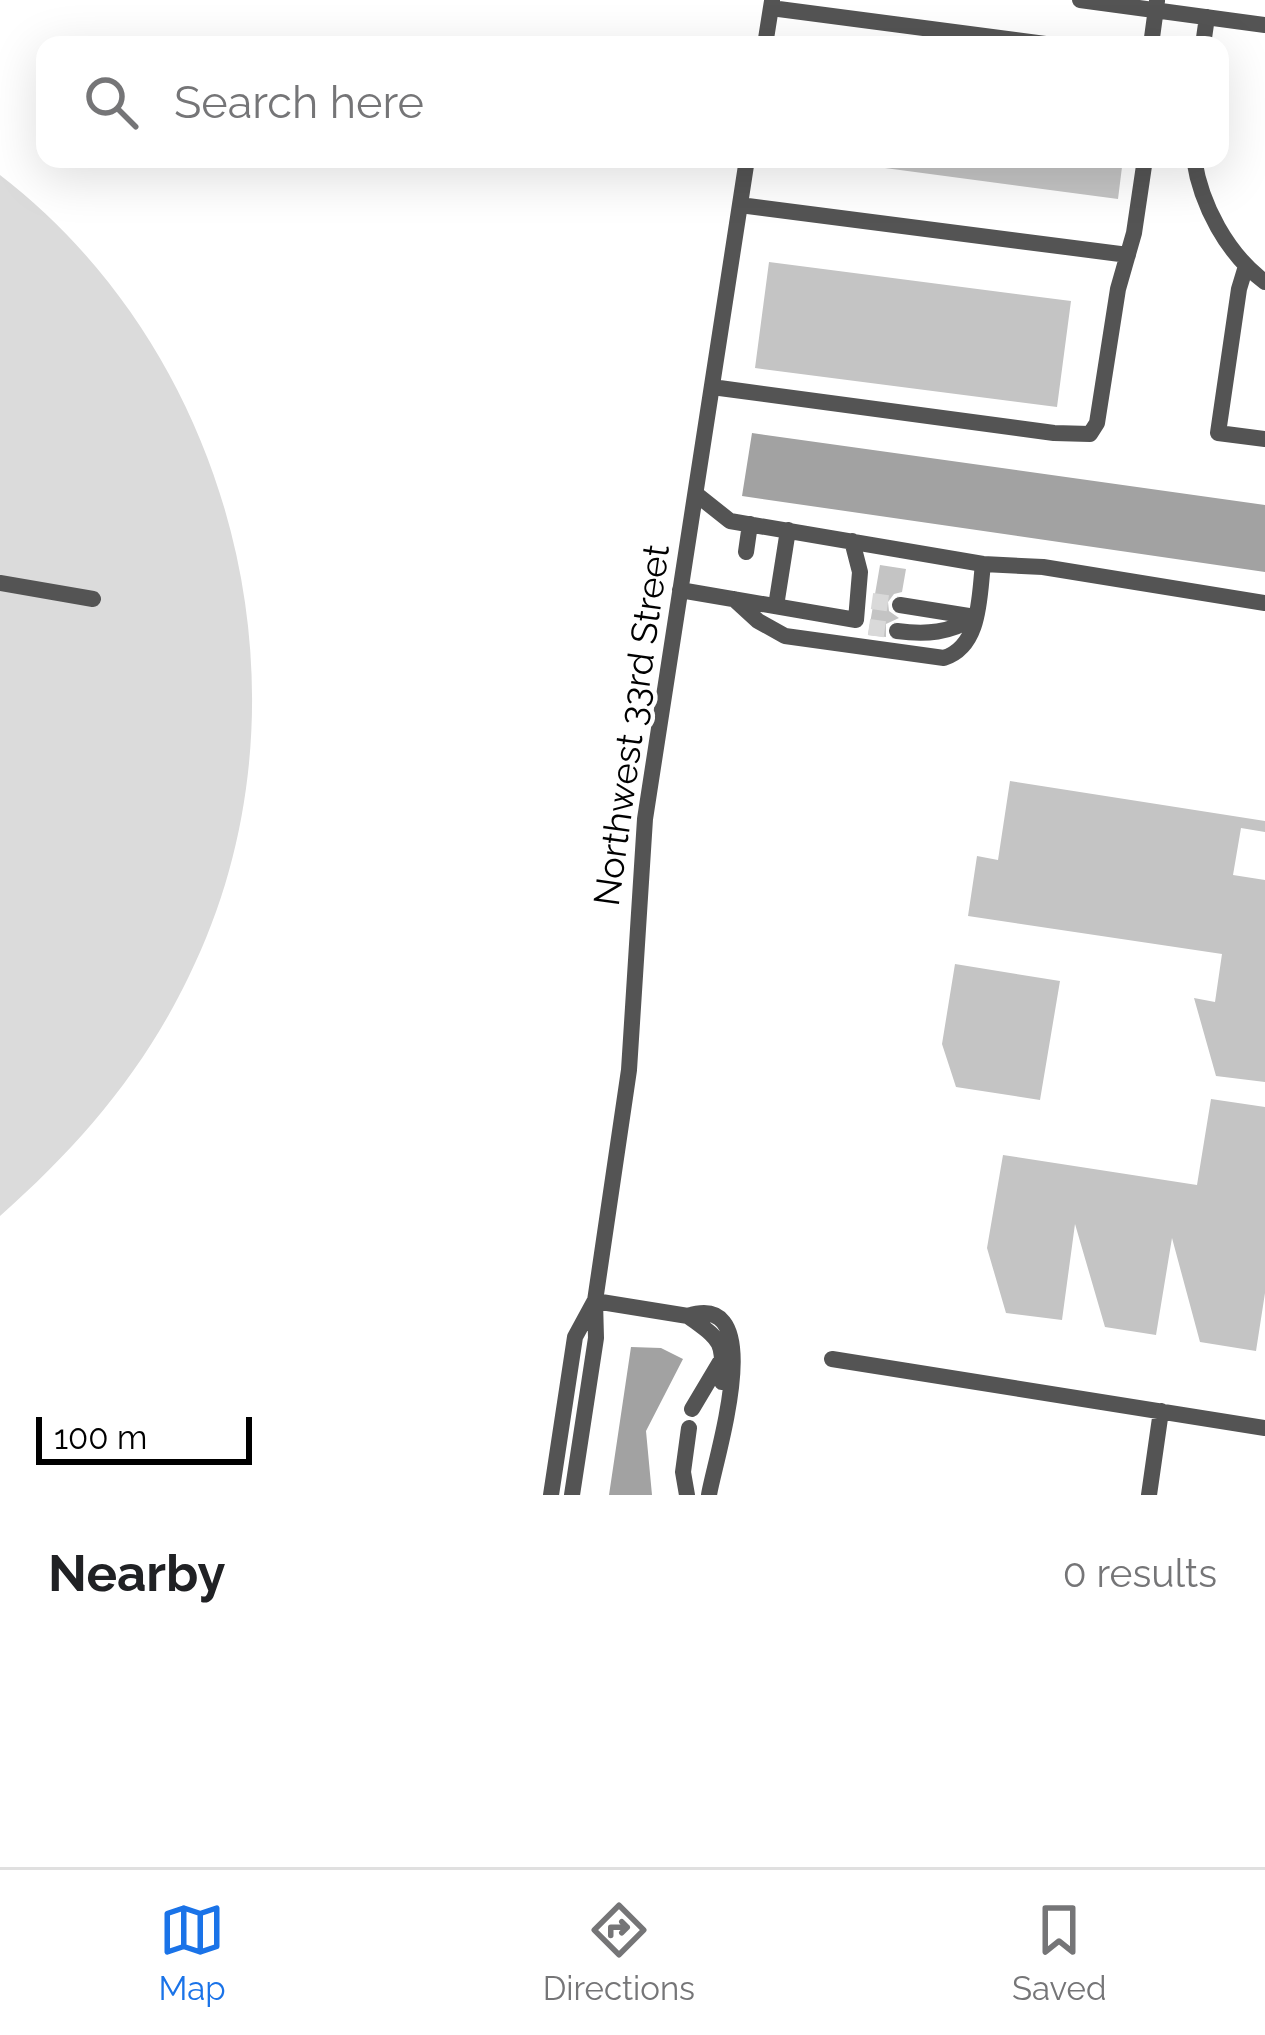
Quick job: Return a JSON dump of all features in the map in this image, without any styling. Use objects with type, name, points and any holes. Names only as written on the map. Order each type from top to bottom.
[{"type":"street","points":[[1080,0],[1156,5],[1265,26]]},
{"type":"street","points":[[766,36],[771,4],[991,36]]},
{"type":"street","points":[[1152,36],[1156,5]]},
{"type":"street","points":[[1204,36],[1207,17]]},
{"type":"street","name":"Northwest 33rd Street","points":[[572,1495],[629,1070],[644,829],[746,168]]},
{"type":"street","points":[[712,387],[1086,435],[1095,428],[1143,168]]},
{"type":"street","points":[[1197,168],[1209,209],[1246,266],[1265,282]]},
{"type":"street","points":[[740,205],[1128,255]]},
{"type":"street","points":[[1246,266],[1218,433],[1265,440]]},
{"type":"street","points":[[696,494],[723,518],[750,524],[983,564],[1043,567],[1265,603]]},
{"type":"street","points":[[746,552],[750,524]]},
{"type":"street","points":[[776,606],[788,530]]},
{"type":"street","points":[[852,541],[865,600],[852,646]]},
{"type":"street","points":[[734,599],[778,634],[944,658],[967,643],[983,564]]},
{"type":"street","points":[[0,583],[93,598]]},
{"type":"street","points":[[680,590],[860,624]]},
{"type":"street","points":[[900,605],[975,617]]},
{"type":"street","points":[[897,631],[929,634],[975,617]]},
{"type":"street","points":[[595,1301],[688,1316],[718,1336],[722,1355],[710,1486]]},
{"type":"street","name":"Northwest 33rd Street","points":[[550,1495],[575,1337],[595,1301]]},
{"type":"street","points":[[688,1316],[699,1312],[717,1317],[735,1345],[710,1486]]},
{"type":"street","points":[[686,1495],[683,1472],[690,1418],[722,1355]]},
{"type":"street","points":[[832,1359],[1265,1428]]},
{"type":"street","points":[[1149,1495],[1161,1412]]},
{"type":"street","points":[[683,1472],[710,1486]]},
{"type":"shaded area","points":[[0,175],[82,251],[149,339],[199,438],[234,543],[250,652],[249,763],[229,872],[189,976],[151,1044],[107,1106],[0,1216]]},
{"type":"shaded area","points":[[752,433],[1265,505],[1265,572],[742,496]]},
{"type":"shaded area","points":[[631,1347],[661,1348],[683,1359],[646,1431],[652,1495],[609,1495]]},
{"type":"building","points":[[885,168],[1122,168],[1118,199]]},
{"type":"building","points":[[769,262],[1071,301],[1057,407],[755,368]]},
{"type":"building","points":[[880,565],[906,569],[902,592],[888,602],[889,611],[899,618],[886,624],[886,637],[868,635]]},
{"type":"building","points":[[1010,781],[1265,821],[1265,832],[1241,828],[1233,875],[1265,880],[1265,1082],[1216,1076],[1194,998],[1215,1002],[1222,954],[968,916],[977,856],[998,860]]},
{"type":"building","points":[[955,964],[1060,981],[1040,1100],[956,1087],[942,1044]]},
{"type":"building","points":[[1211,1099],[1265,1107],[1265,1293],[1256,1351],[1200,1342],[1172,1238],[1156,1335],[1105,1327],[1075,1224],[1062,1320],[1006,1313],[987,1248],[1003,1155],[1197,1185]]},
{"type":"tunnel","points":[[872,601],[900,605]]},
{"type":"tunnel","points":[[869,627],[897,631]]}]
